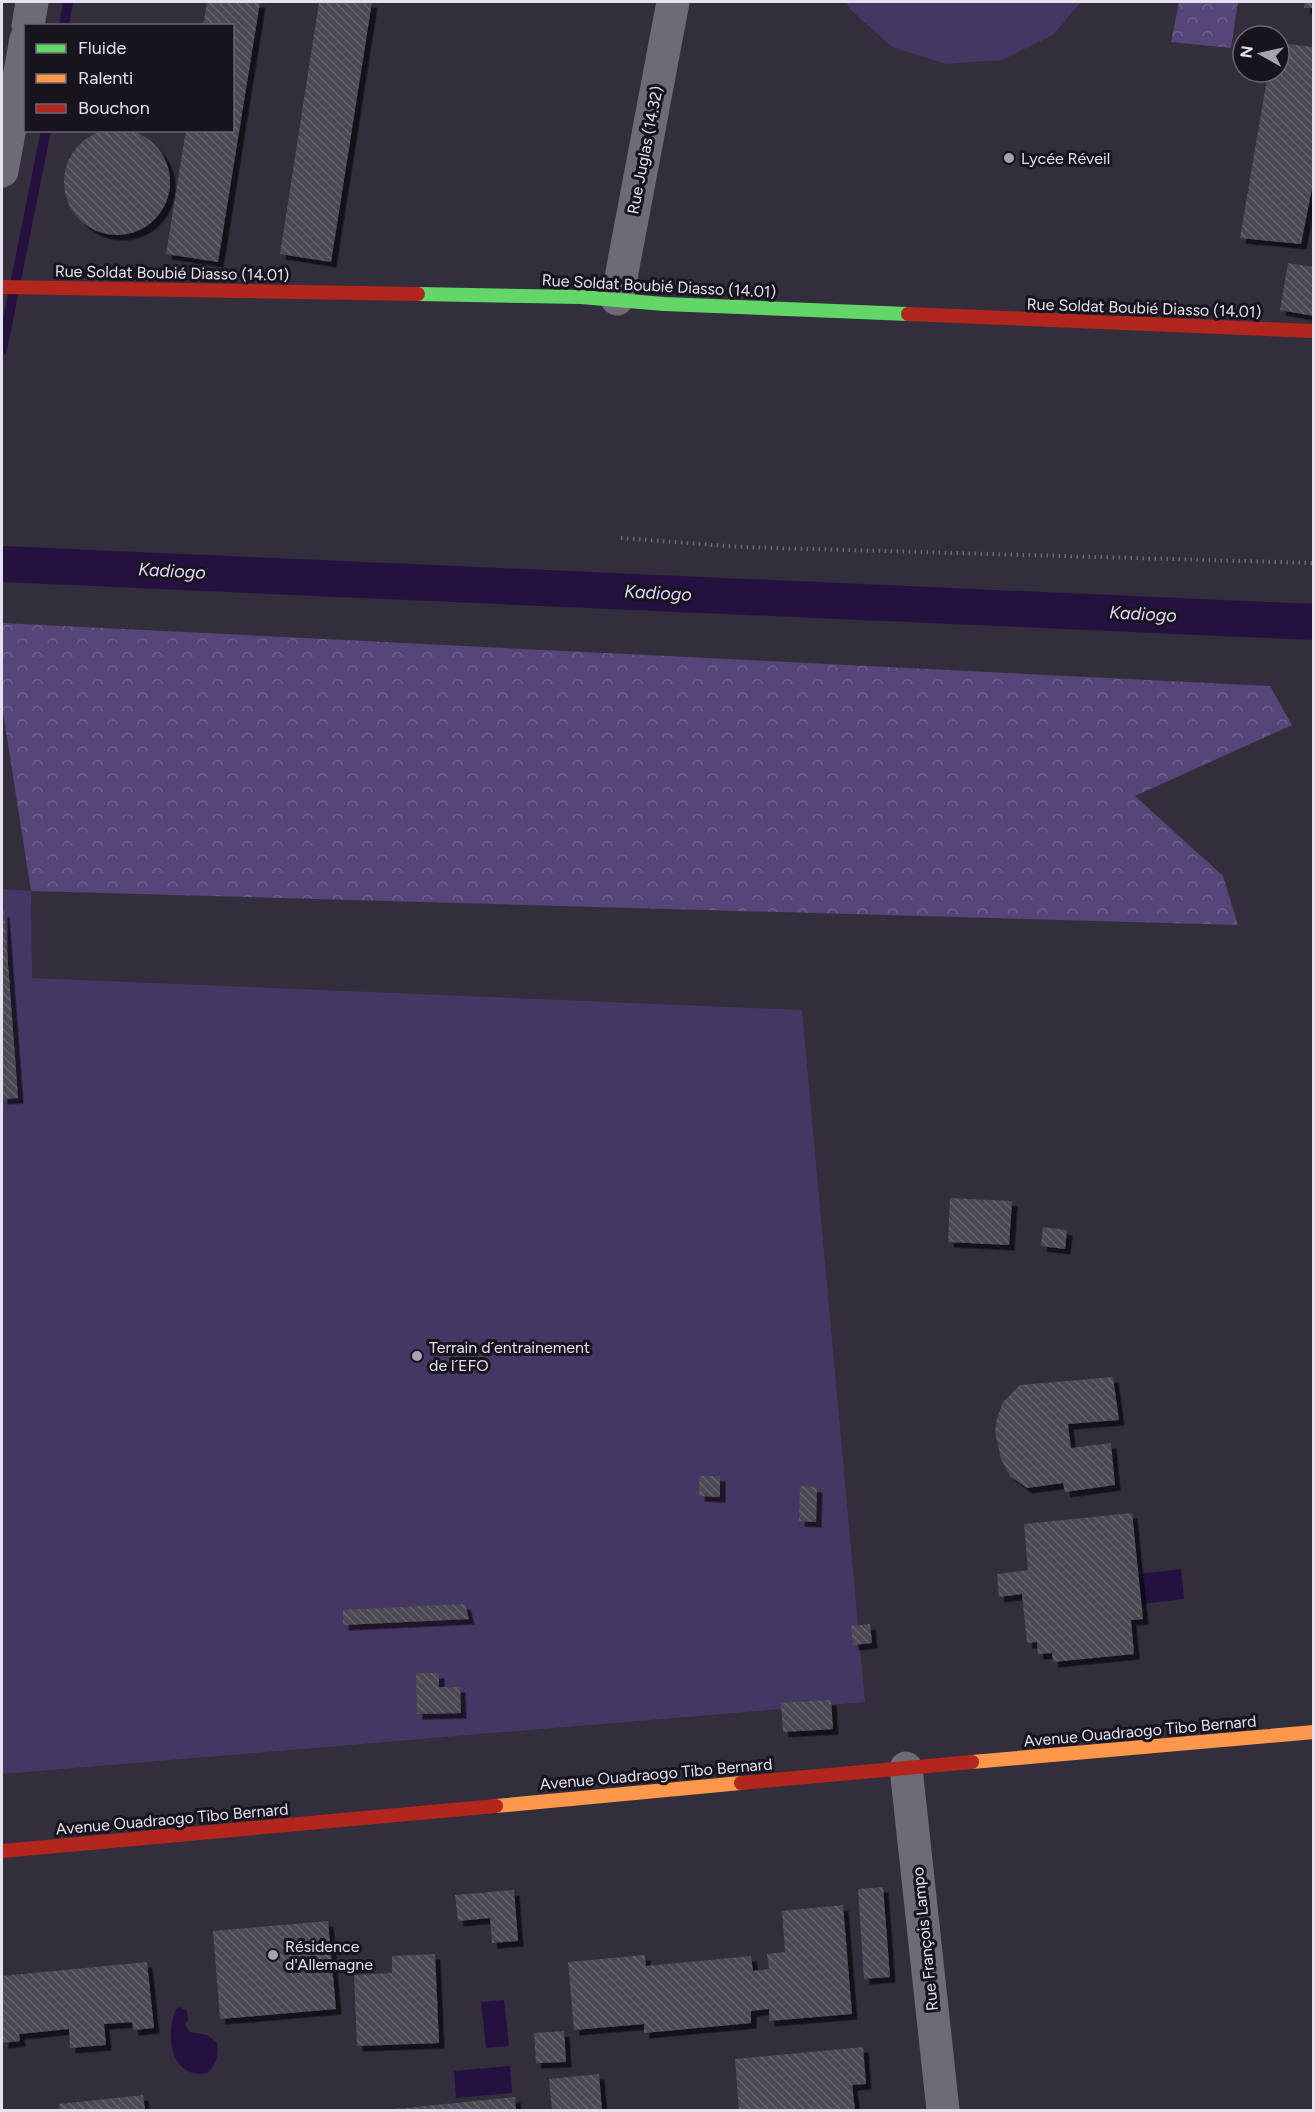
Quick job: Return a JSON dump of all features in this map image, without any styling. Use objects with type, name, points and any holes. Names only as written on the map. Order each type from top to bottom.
[{"type":"street","points":[[28,24],[32,2]]},
{"type":"street","name":"Rue Juglas (14.32)","points":[[617,299],[673,2]]},
{"type":"street","points":[[2,171],[24,50]]},
{"type":"street","name":"Rue Soldat Boubié Diasso (14.01)","points":[[2,287],[581,297],[676,304],[1314,332]]},
{"type":"street","name":"Avenue Ouadraogo Tibo Bernard","points":[[2,1851],[1314,1732]]},
{"type":"street","name":"Rue François Lampo","points":[[906,1768],[943,2110]]},
{"type":"path","points":[[621,538],[740,547],[1314,563]]},
{"type":"green space","points":[[1179,2],[1238,2],[1235,24],[1231,24],[1231,48],[1171,42]]},
{"type":"green space","points":[[2,623],[1270,686],[1292,725],[1135,796],[1223,876],[1238,925],[31,891],[2,706]]},
{"type":"shaded area","points":[[846,2],[1081,2],[1053,35],[1002,60],[946,64],[892,47],[850,9]]},
{"type":"shaded area","name":"Terrain d´entrainement de l´EFO","points":[[2,889],[31,891],[32,978],[802,1010],[865,1702],[2,1774]]},
{"type":"shaded area","points":[[1181,1569],[1184,1599],[1141,1604],[1138,1574]]},
{"type":"shaded area","points":[[504,2000],[509,2046],[486,2048],[481,2002]]},
{"type":"shaded area","points":[[179,2007],[187,2011],[188,2020],[185,2024],[190,2032],[207,2035],[217,2043],[216,2059],[208,2073],[195,2073],[185,2069],[178,2062],[174,2053],[171,2031],[176,2009]]},
{"type":"shaded area","points":[[510,2066],[512,2093],[456,2098],[454,2071]]},
{"type":"building","points":[[207,2],[260,2],[218,262],[166,254],[186,132],[234,132],[234,24],[203,24]]},
{"type":"building","points":[[319,2],[372,2],[331,262],[280,254]]},
{"type":"building","points":[[1305,2],[1314,2],[1314,8],[1304,8]]},
{"type":"building","points":[[1291,44],[1314,47],[1314,178],[1301,244],[1240,238],[1266,84],[1291,84]]},
{"type":"building","points":[[100,132],[134,132],[147,138],[161,152],[169,172],[169,192],[161,212],[147,226],[127,234],[107,234],[87,226],[73,212],[65,192],[65,172],[73,152],[87,138]]},
{"type":"building","points":[[1288,263],[1314,267],[1314,316],[1280,310]]},
{"type":"building","points":[[4,911],[18,1098],[2,1099],[2,912]]},
{"type":"building","points":[[950,1198],[1012,1201],[1009,1245],[948,1242]]},
{"type":"building","points":[[1043,1227],[1067,1230],[1065,1249],[1041,1246]]},
{"type":"building","points":[[1113,1377],[1119,1420],[1068,1424],[1071,1448],[1111,1443],[1115,1485],[1065,1492],[1063,1483],[1027,1488],[1010,1476],[1001,1459],[995,1432],[1003,1402],[1020,1385]]},
{"type":"building","points":[[699,1476],[720,1476],[720,1497],[699,1496]]},
{"type":"building","points":[[800,1486],[817,1487],[816,1522],[799,1521]]},
{"type":"building","points":[[1132,1513],[1143,1619],[1131,1620],[1134,1654],[1053,1662],[1052,1653],[1038,1654],[1037,1642],[1027,1643],[1022,1594],[999,1597],[997,1574],[1028,1570],[1024,1524]]},
{"type":"building","points":[[465,1604],[469,1619],[343,1625],[343,1610]]},
{"type":"building","points":[[870,1624],[872,1643],[853,1645],[851,1626]]},
{"type":"building","points":[[416,1673],[439,1673],[439,1687],[460,1687],[461,1713],[417,1714]]},
{"type":"building","points":[[831,1700],[833,1729],[783,1732],[781,1703]]},
{"type":"building","points":[[883,1887],[890,1977],[864,1979],[858,1889]]},
{"type":"building","points":[[514,1890],[518,1941],[492,1943],[490,1918],[458,1921],[455,1895]]},
{"type":"building","points":[[843,1905],[852,2014],[769,2021],[769,2009],[751,2011],[751,2023],[644,2033],[644,2024],[574,2030],[568,1962],[645,1955],[646,1966],[751,1956],[753,1971],[769,1969],[767,1954],[785,1952],[782,1911]]},
{"type":"building","points":[[328,1921],[336,2009],[220,2019],[213,1931]]},
{"type":"building","points":[[435,1954],[439,2043],[357,2046],[354,1975],[392,1973],[392,1956]]},
{"type":"building","points":[[147,1962],[154,2028],[133,2030],[132,2022],[104,2024],[106,2045],[70,2048],[69,2029],[19,2034],[20,2041],[3,2043],[2,1976]]},
{"type":"building","points":[[564,2031],[566,2062],[536,2063],[534,2033]]},
{"type":"building","points":[[863,2047],[866,2084],[852,2085],[855,2110],[739,2110],[735,2059]]},
{"type":"building","points":[[599,2074],[602,2110],[552,2110],[549,2079]]},
{"type":"building","points":[[143,2095],[145,2110],[60,2110],[59,2104]]},
{"type":"building","points":[[515,2097],[516,2110],[395,2110],[395,2109]]},
{"type":"waterway","points":[[64,24],[68,2]]},
{"type":"waterway","points":[[2,350],[46,132]]},
{"type":"waterway","name":"Kadiogo","points":[[2,564],[1314,622]]},
{"type":"traffic: fast","points":[[418,294],[581,297],[664,304],[908,314]]},
{"type":"traffic: slow","points":[[972,1762],[1314,1732]]},
{"type":"traffic: slow","points":[[496,1806],[741,1783]]},
{"type":"traffic: jam","points":[[2,287],[418,294]]},
{"type":"traffic: jam","points":[[908,314],[1314,331]]},
{"type":"traffic: jam","points":[[741,1783],[972,1762]]},
{"type":"traffic: jam","points":[[2,1851],[496,1806]]},
{"type":"place","name":"Lycée Réveil","points":[[1009,158]]},
{"type":"place","name":"Terrain d´entrainement de l´EFO","points":[[417,1356]]},
{"type":"place","name":"Résidence d'Allemagne","points":[[273,1955]]}]
